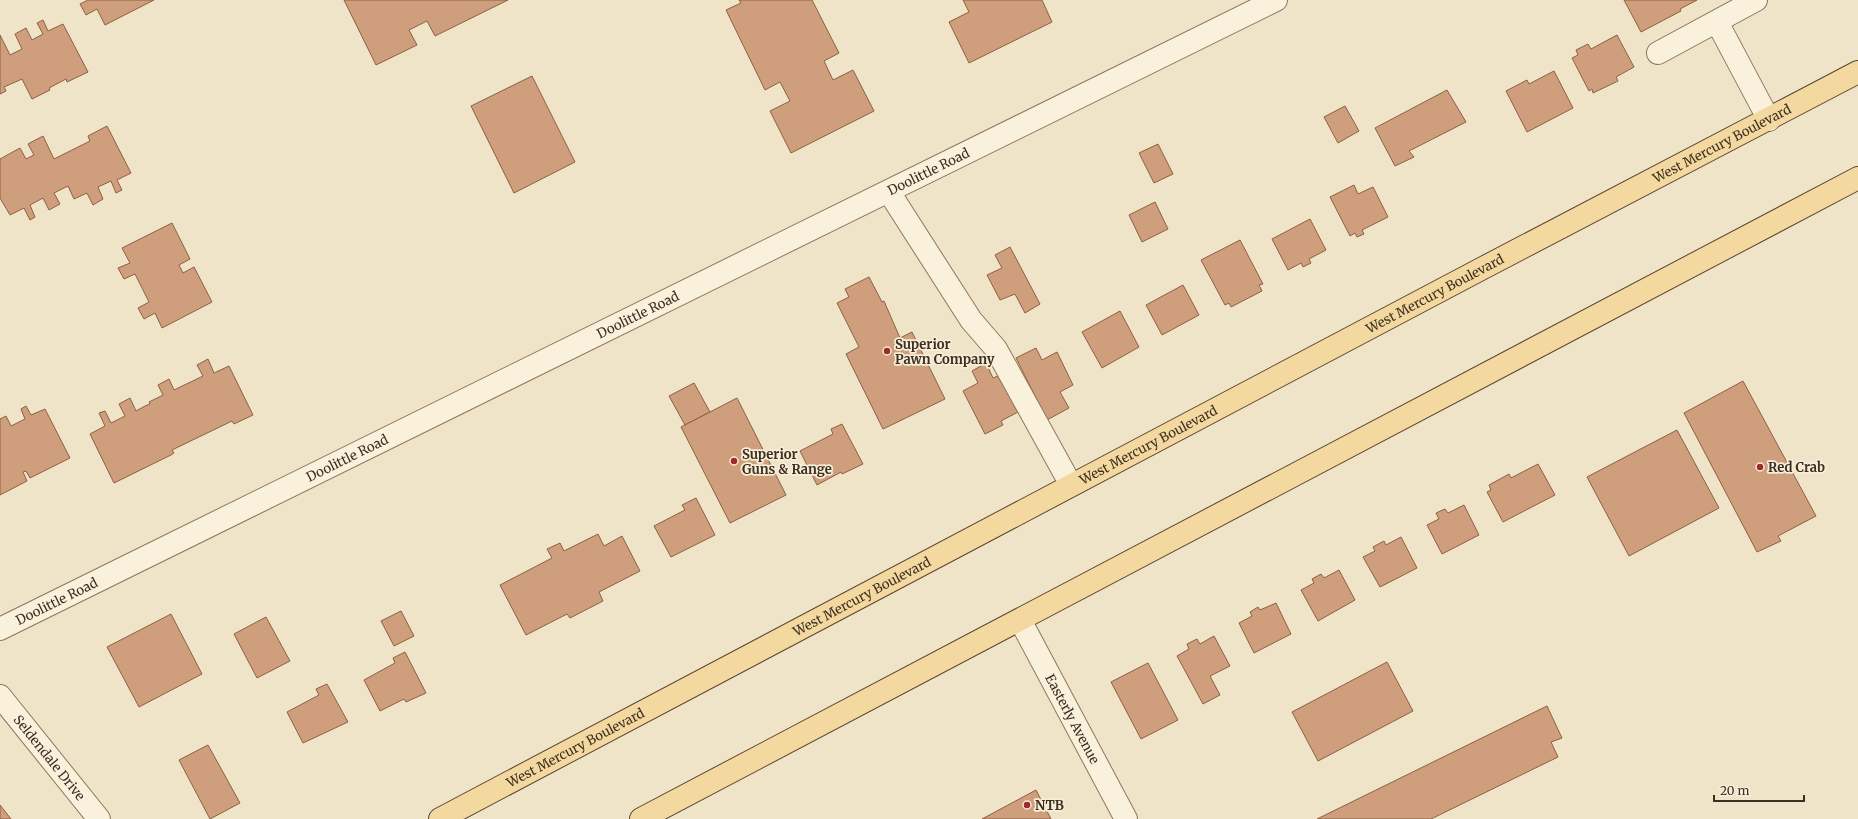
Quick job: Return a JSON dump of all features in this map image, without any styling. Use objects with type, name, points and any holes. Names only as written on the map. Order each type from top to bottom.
[{"type":"main road","name":"West Mercury Boulevard","points":[[440,819],[1476,271],[1858,72]]},
{"type":"main road","points":[[642,819],[1858,178]]},
{"type":"street","name":"Doolittle Road","points":[[0,629],[1276,0]]},
{"type":"street","points":[[1658,53],[1756,0]]},
{"type":"street","points":[[1716,22],[1768,120]]},
{"type":"street","points":[[889,192],[971,320],[996,349],[1071,485]]},
{"type":"street","name":"Easterly Avenue","points":[[1020,620],[1126,819]]},
{"type":"street","name":"Seldendale Drive","points":[[0,696],[99,819]]},
{"type":"building","points":[[88,0],[154,0],[105,25],[97,9],[86,15],[80,4]]},
{"type":"building","points":[[344,0],[508,0],[435,36],[427,21],[409,30],[417,45],[376,65]]},
{"type":"building","points":[[739,0],[812,0],[839,53],[824,61],[833,80],[853,70],[874,111],[791,153],[770,111],[790,101],[780,82],[765,90],[726,10],[741,3]]},
{"type":"building","points":[[963,0],[1042,0],[1052,22],[969,63],[949,22],[969,12]]},
{"type":"building","points":[[1624,0],[1697,0],[1680,9],[1681,11],[1641,32]]},
{"type":"building","points":[[43,20],[48,31],[63,24],[88,72],[67,82],[66,79],[49,88],[50,90],[32,99],[22,79],[4,87],[6,91],[0,94],[0,35],[10,55],[22,49],[15,34],[26,28],[32,40],[43,34],[37,23]]},
{"type":"building","points":[[1617,35],[1634,67],[1616,77],[1618,81],[1593,93],[1592,89],[1589,91],[1572,58],[1578,55],[1576,50],[1588,44],[1591,49]]},
{"type":"building","points":[[1554,71],[1573,108],[1527,132],[1506,91],[1527,80],[1529,84]]},
{"type":"building","points":[[532,76],[575,162],[514,193],[471,106]]},
{"type":"building","points":[[1447,90],[1466,122],[1409,151],[1414,157],[1395,166],[1375,128]]},
{"type":"building","points":[[1345,106],[1359,131],[1338,143],[1324,117]]},
{"type":"building","points":[[107,126],[131,173],[117,180],[122,190],[116,193],[111,181],[98,187],[103,199],[93,205],[87,193],[74,199],[68,186],[54,193],[60,204],[49,210],[43,198],[30,205],[35,217],[30,220],[24,208],[10,215],[0,198],[0,159],[20,148],[26,159],[34,155],[28,144],[43,136],[54,159],[90,141],[88,136]]},
{"type":"building","points":[[1158,144],[1173,174],[1154,183],[1139,153]]},
{"type":"building","points":[[1354,185],[1358,194],[1373,187],[1388,217],[1362,230],[1364,234],[1357,237],[1355,233],[1350,236],[1330,197]]},
{"type":"building","points":[[1155,202],[1168,229],[1142,242],[1129,215]]},
{"type":"building","points":[[1310,219],[1326,250],[1309,259],[1311,263],[1303,267],[1301,263],[1288,270],[1272,239]]},
{"type":"building","points":[[172,223],[190,259],[179,265],[183,273],[194,267],[212,302],[162,328],[155,313],[144,319],[138,308],[149,302],[135,274],[124,279],[118,268],[130,263],[122,248]]},
{"type":"building","points":[[1240,240],[1263,284],[1259,285],[1262,291],[1231,307],[1229,303],[1225,305],[1201,260]]},
{"type":"building","points":[[1010,247],[1040,304],[1025,313],[1015,294],[1000,300],[987,275],[1002,268],[995,255]]},
{"type":"building","name":"Superior Pawn Company","points":[[869,277],[882,302],[884,301],[900,338],[912,332],[945,399],[883,429],[846,354],[859,347],[837,303],[849,297],[845,289]]},
{"type":"building","points":[[1183,285],[1199,315],[1162,335],[1146,305]]},
{"type":"building","points":[[1120,311],[1139,347],[1102,368],[1082,332]]},
{"type":"building","points":[[1036,348],[1042,360],[1057,352],[1073,385],[1060,392],[1069,408],[1045,421],[1036,403],[1038,402],[1016,358]]},
{"type":"building","points":[[208,359],[214,373],[229,366],[253,415],[234,424],[232,421],[172,450],[174,453],[171,455],[114,483],[90,434],[105,426],[99,413],[105,411],[111,423],[125,416],[119,404],[130,398],[136,411],[163,395],[158,385],[169,379],[174,390],[203,376],[197,365]]},
{"type":"building","points":[[986,363],[993,378],[998,376],[1018,412],[1001,421],[1003,425],[985,434],[963,391],[978,383],[972,371]]},
{"type":"building","points":[[1743,381],[1816,516],[1778,536],[1781,541],[1757,552],[1684,413]]},
{"type":"building","points":[[694,383],[710,412],[685,425],[669,396]]},
{"type":"building","name":"Superior Guns & Range","points":[[737,398],[786,495],[730,523],[681,427]]},
{"type":"building","points":[[26,406],[31,415],[45,409],[70,458],[30,478],[26,471],[23,472],[27,481],[0,495],[0,419],[6,416],[11,426],[25,419],[21,409]]},
{"type":"building","points":[[842,424],[863,464],[842,474],[841,472],[817,485],[800,451],[833,434],[831,429]]},
{"type":"building","points":[[1677,430],[1719,508],[1629,556],[1587,477]]},
{"type":"building","points":[[1538,464],[1555,495],[1503,522],[1487,492],[1491,490],[1489,485],[1509,474],[1511,478]]},
{"type":"building","points":[[696,498],[715,535],[671,557],[654,526],[685,510],[682,505]]},
{"type":"building","points":[[1464,505],[1479,535],[1442,554],[1427,525],[1439,519],[1436,513],[1445,509],[1448,513]]},
{"type":"building","points":[[598,534],[604,546],[622,536],[640,571],[599,592],[603,601],[570,618],[567,614],[526,635],[500,585],[552,558],[547,549],[560,543],[564,551]]},
{"type":"building","points":[[1401,537],[1417,568],[1380,587],[1363,557],[1375,551],[1373,547],[1384,541],[1386,545]]},
{"type":"building","points":[[1339,570],[1355,600],[1318,621],[1301,590],[1314,583],[1312,579],[1321,574],[1324,578]]},
{"type":"building","points":[[1276,603],[1291,634],[1254,653],[1239,623],[1252,616],[1250,612],[1258,607],[1260,610]]},
{"type":"building","points":[[401,611],[414,636],[394,646],[381,621]]},
{"type":"building","points":[[171,614],[202,674],[139,707],[107,647]]},
{"type":"building","points":[[266,617],[290,661],[257,678],[234,634]]},
{"type":"building","points":[[1214,636],[1230,666],[1210,676],[1220,695],[1203,704],[1177,656],[1189,649],[1187,644],[1197,639],[1200,644]]},
{"type":"building","points":[[405,652],[426,693],[406,702],[404,699],[380,711],[364,680],[395,663],[393,658]]},
{"type":"building","points":[[1387,662],[1413,711],[1318,761],[1292,712]]},
{"type":"building","points":[[1148,663],[1178,720],[1141,739],[1111,682]]},
{"type":"building","points":[[327,684],[348,722],[303,743],[287,712],[319,695],[316,689]]},
{"type":"building","points":[[1547,706],[1562,738],[1551,742],[1558,757],[1431,819],[1317,819]]},
{"type":"building","points":[[208,745],[240,803],[210,819],[179,760]]},
{"type":"building","name":"NTB","points":[[1036,790],[1051,819],[982,819]]},
{"type":"building","points":[[0,805],[11,819],[0,819]]},
{"type":"place","name":"Superior Pawn Company","points":[[887,351]]},
{"type":"place","name":"Superior Guns & Range","points":[[734,461]]},
{"type":"place","name":"Red Crab","points":[[1760,467]]},
{"type":"place","name":"NTB","points":[[1027,805]]}]
